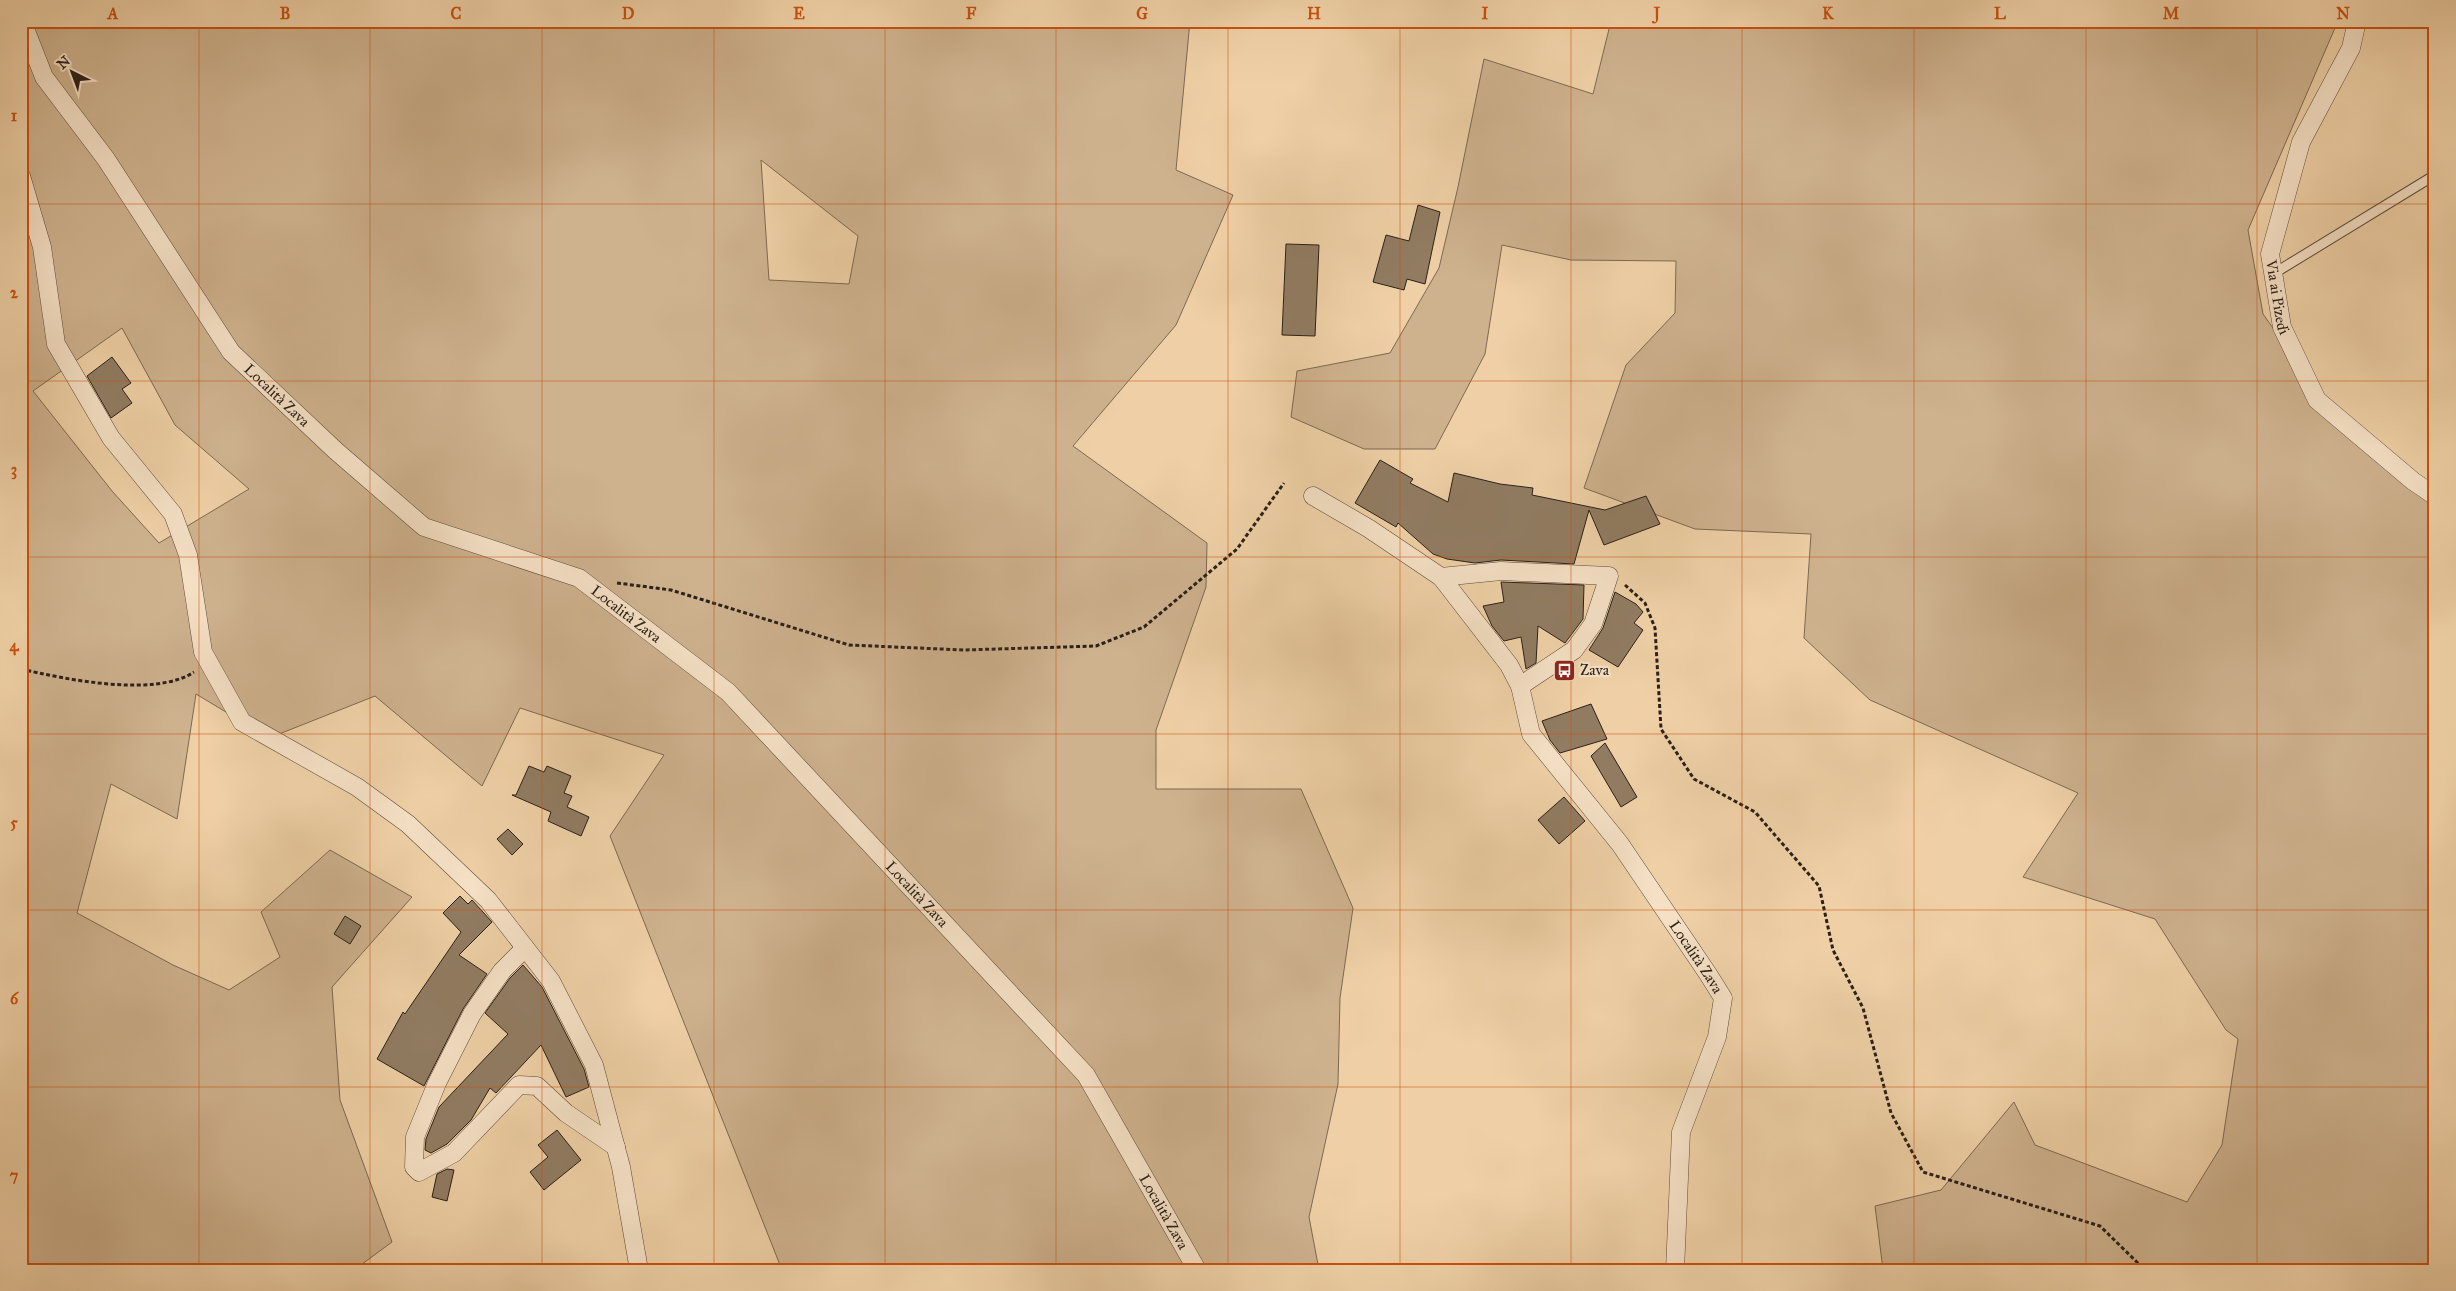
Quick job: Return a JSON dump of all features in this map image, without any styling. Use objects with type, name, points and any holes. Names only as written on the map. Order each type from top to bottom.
[{"type":"street","name":"Località Zava","points":[[22,21],[44,77],[106,159],[231,352],[336,451],[424,527],[579,578],[728,692],[1086,1075],[1197,1270]]},
{"type":"street","name":"Via ai Pizedi","points":[[2357,21],[2351,48],[2300,142],[2270,254],[2273,274],[2282,327],[2317,400],[2413,481],[2435,496]]},
{"type":"street","points":[[21,176],[42,247],[56,344],[111,438],[173,514],[188,555],[203,652],[242,722],[357,787],[408,824],[488,900],[551,981],[594,1065],[616,1147],[639,1270]]},
{"type":"street","name":"Località Zava","points":[[1313,496],[1368,528],[1441,577],[1509,665],[1520,686],[1531,734],[1620,844],[1723,998],[1718,1037],[1681,1132],[1675,1270]]},
{"type":"street","points":[[1441,577],[1501,571],[1610,576],[1593,624],[1574,650],[1520,686]]},
{"type":"street","points":[[525,948],[502,971],[472,1014],[463,1031],[437,1083],[415,1137],[414,1167],[419,1172],[454,1153],[519,1085],[537,1086],[566,1113],[616,1147]]},
{"type":"lane","points":[[2273,274],[2435,175]]},
{"type":"path","points":[[616,583],[671,590],[850,645],[964,650],[1096,646],[1144,627],[1237,548],[1284,483]]},
{"type":"path","points":[[1610,576],[1629,587],[1646,603],[1655,628],[1660,728],[1694,779],[1755,812],[1820,886],[1833,950],[1863,1008],[1891,1113],[1923,1172],[2100,1226],[2145,1270]]},
{"type":"path","points":[[21,669],[87,683],[162,683],[188,676],[209,662]]},
{"type":"shaded area","points":[[21,21],[1190,21],[1176,170],[1233,195],[1176,325],[1073,446],[1207,543],[1206,587],[1156,730],[1156,789],[1301,789],[1353,908],[1340,998],[1338,1084],[1309,1217],[1319,1270],[782,1270],[610,836],[664,755],[520,708],[482,786],[375,696],[269,738],[196,694],[177,819],[111,784],[77,913],[173,965],[229,990],[280,957],[261,912],[330,850],[412,897],[332,987],[340,1100],[392,1242],[354,1270],[21,1270]],"holes":[[[761,160],[858,236],[849,284],[769,280]],[[122,328],[175,425],[249,489],[159,543],[112,491],[33,391]]]},
{"type":"shaded area","points":[[1598,21],[2338,21],[2248,230],[2263,314],[2346,430],[2435,504],[2435,1270],[2216,1270],[2158,1265],[2150,1270],[1883,1270],[1875,1206],[1941,1190],[2014,1102],[2035,1145],[2187,1202],[2222,1145],[2238,1039],[2226,1030],[2155,919],[2023,877],[2078,793],[1870,700],[1804,638],[1811,534],[1695,529],[1584,488],[1626,365],[1675,313],[1676,261],[1571,260],[1502,245],[1485,354],[1435,449],[1364,449],[1291,417],[1297,371],[1390,353],[1439,268],[1458,187],[1484,59],[1593,94],[1610,25]]},
{"type":"building","points":[[1418,205],[1440,212],[1425,284],[1407,279],[1404,290],[1373,282],[1386,235],[1409,241]]},
{"type":"building","points":[[1286,244],[1319,245],[1315,336],[1282,335]]},
{"type":"building","points":[[112,357],[131,383],[122,389],[132,403],[111,418],[87,376]]},
{"type":"building","points":[[1380,460],[1413,479],[1410,483],[1448,502],[1454,473],[1500,484],[1533,488],[1532,495],[1605,510],[1646,496],[1660,524],[1604,545],[1589,510],[1574,564],[1501,560],[1475,563],[1447,559],[1433,554],[1398,523],[1396,527],[1355,503]]},
{"type":"building","points":[[1501,582],[1584,585],[1583,619],[1565,643],[1538,626],[1536,663],[1526,669],[1521,637],[1504,641],[1492,626],[1483,606],[1504,602]]},
{"type":"building","points":[[1615,592],[1636,604],[1643,612],[1634,623],[1643,630],[1618,667],[1589,650],[1603,628]]},
{"type":"building","points":[[1591,704],[1607,739],[1560,753],[1550,740],[1542,721]]},
{"type":"building","points":[[1605,743],[1637,797],[1621,807],[1591,756]]},
{"type":"building","points":[[529,766],[544,772],[547,766],[571,776],[564,793],[572,796],[567,807],[589,817],[581,836],[548,821],[551,812],[512,795],[516,795]]},
{"type":"building","points":[[1564,797],[1585,821],[1559,844],[1538,820]]},
{"type":"building","points":[[508,829],[523,844],[512,855],[497,839]]},
{"type":"building","points":[[460,896],[468,904],[472,900],[492,922],[459,955],[487,974],[463,1009],[424,1086],[377,1059],[403,1012],[405,1014],[461,932],[443,913]]},
{"type":"building","points":[[345,916],[361,926],[350,944],[334,934]]},
{"type":"building","points":[[523,965],[542,987],[584,1069],[589,1087],[566,1097],[541,1045],[496,1093],[490,1088],[471,1120],[447,1144],[431,1153],[425,1150],[426,1139],[439,1107],[508,1034],[485,1013],[510,978]]},
{"type":"building","points":[[557,1130],[581,1160],[544,1190],[530,1172],[548,1157],[538,1145]]},
{"type":"building","points":[[447,1169],[454,1170],[447,1201],[432,1197],[437,1174]]},
{"type":"place","name":"Zava","points":[[1564,670]]}]
